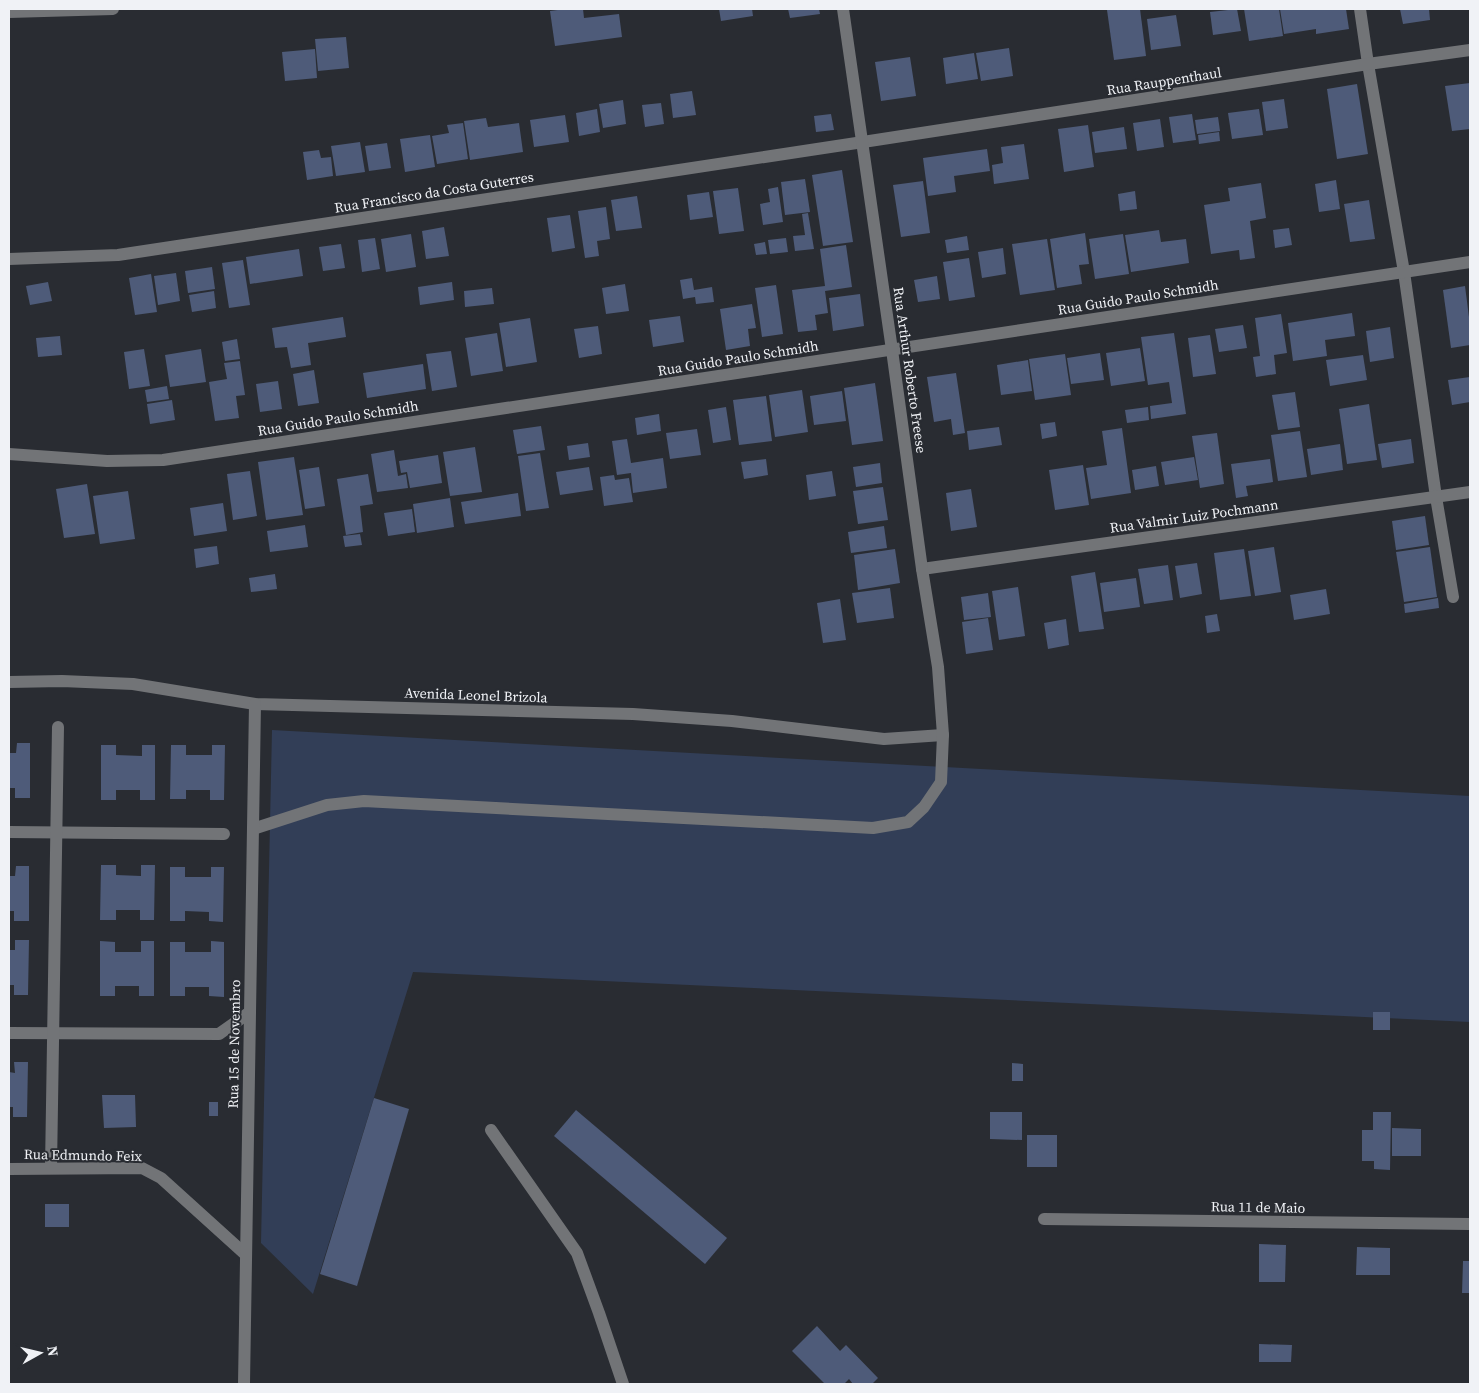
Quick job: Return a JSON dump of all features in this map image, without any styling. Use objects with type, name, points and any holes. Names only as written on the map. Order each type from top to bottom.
[{"type":"street","points":[[9,12],[114,9]]},
{"type":"street","name":"Rua Arthur Roberto Freese","points":[[253,829],[328,805],[364,801],[873,828],[908,822],[924,808],[941,782],[943,735],[938,666],[922,570],[843,9]]},
{"type":"street","points":[[1360,9],[1404,272],[1436,497],[1453,596]]},
{"type":"street","name":"Rua Rauppenthaul","points":[[863,142],[1470,50]]},
{"type":"street","name":"Rua Francisco da Costa Guterres","points":[[9,260],[118,255],[863,142]]},
{"type":"street","name":"Rua Guido Paulo Schmidh","points":[[9,454],[107,461],[163,460],[1470,262]]},
{"type":"street","name":"Rua Valmir Luiz Pochmann","points":[[922,570],[1470,492]]},
{"type":"street","name":"Avenida Leonel Brizola","points":[[9,682],[62,681],[133,684],[255,704],[632,714],[732,721],[884,739],[943,735]]},
{"type":"street","name":"Rua 15 de Novembro","points":[[244,1384],[255,704]]},
{"type":"street","points":[[51,1168],[58,727]]},
{"type":"street","points":[[9,832],[224,834]]},
{"type":"street","points":[[9,1033],[219,1034],[250,1012]]},
{"type":"street","points":[[491,1130],[577,1253],[623,1384]]},
{"type":"street","name":"Rua Edmundo Feix","points":[[9,1169],[142,1168],[161,1178],[245,1254]]},
{"type":"street","name":"Rua 11 de Maio","points":[[1044,1219],[1470,1224]]},
{"type":"shaded area","points":[[272,730],[1470,796],[1470,1022],[413,972],[313,1294],[261,1243]]},
{"type":"building","points":[[583,9],[584,18],[619,14],[622,37],[555,46],[550,11]]},
{"type":"building","points":[[719,9],[752,9],[753,16],[721,21]]},
{"type":"building","points":[[788,9],[819,9],[820,14],[790,18]]},
{"type":"building","points":[[1140,9],[1146,56],[1114,60],[1107,10]]},
{"type":"building","points":[[1237,9],[1241,31],[1213,35],[1210,12]]},
{"type":"building","points":[[1244,9],[1279,9],[1283,36],[1249,41]]},
{"type":"building","points":[[1280,9],[1346,9],[1349,29],[1316,34],[1316,29],[1284,34]]},
{"type":"building","points":[[1400,9],[1429,9],[1430,20],[1403,24]]},
{"type":"building","points":[[1176,15],[1181,46],[1151,50],[1147,19]]},
{"type":"building","points":[[346,37],[349,68],[318,71],[315,39]]},
{"type":"building","points":[[1009,48],[1013,76],[981,81],[976,53]]},
{"type":"building","points":[[315,49],[317,78],[285,81],[282,52]]},
{"type":"building","points":[[974,53],[978,79],[946,84],[943,58]]},
{"type":"building","points":[[910,57],[916,96],[881,101],[875,62]]},
{"type":"building","points":[[1470,83],[1470,129],[1452,131],[1445,86]]},
{"type":"building","points":[[1357,84],[1368,154],[1337,159],[1327,89]]},
{"type":"building","points":[[692,91],[696,115],[673,118],[670,94]]},
{"type":"building","points":[[1284,99],[1288,128],[1266,131],[1262,102]]},
{"type":"building","points":[[623,100],[626,124],[603,128],[599,104]]},
{"type":"building","points":[[661,103],[664,124],[645,127],[642,105]]},
{"type":"building","points":[[597,109],[600,132],[579,136],[576,113]]},
{"type":"building","points":[[1259,109],[1263,135],[1232,139],[1228,113]]},
{"type":"building","points":[[831,114],[834,130],[816,132],[814,116]]},
{"type":"building","points":[[1192,114],[1196,140],[1173,143],[1169,117]]},
{"type":"building","points":[[565,115],[569,142],[534,147],[530,120]]},
{"type":"building","points":[[1218,117],[1220,131],[1197,134],[1195,120]]},
{"type":"building","points":[[486,118],[488,127],[519,123],[523,152],[470,160],[464,121]]},
{"type":"building","points":[[1160,119],[1164,147],[1137,151],[1133,123]]},
{"type":"building","points":[[463,123],[468,159],[437,164],[432,136],[449,133],[447,125]]},
{"type":"building","points":[[1088,125],[1094,167],[1064,172],[1058,129]]},
{"type":"building","points":[[1124,127],[1127,149],[1095,153],[1092,132]]},
{"type":"building","points":[[1219,132],[1220,141],[1199,144],[1198,135]]},
{"type":"building","points":[[430,135],[435,167],[405,172],[400,139]]},
{"type":"building","points":[[360,142],[365,172],[336,176],[331,146]]},
{"type":"building","points":[[387,143],[391,168],[369,171],[365,146]]},
{"type":"building","points":[[1024,144],[1029,179],[994,184],[992,165],[1003,163],[1001,147]]},
{"type":"building","points":[[987,149],[990,171],[954,176],[956,192],[928,196],[923,158]]},
{"type":"building","points":[[319,150],[321,158],[331,157],[333,176],[307,180],[303,152]]},
{"type":"building","points":[[842,170],[853,242],[823,246],[812,175]]},
{"type":"building","points":[[805,179],[810,212],[785,215],[781,182]]},
{"type":"building","points":[[1336,180],[1340,209],[1319,212],[1315,184]]},
{"type":"building","points":[[923,181],[930,233],[901,237],[893,185]]},
{"type":"building","points":[[1261,183],[1266,218],[1250,221],[1255,258],[1240,260],[1239,250],[1211,254],[1204,205],[1230,201],[1228,188]]},
{"type":"building","points":[[778,187],[783,222],[763,225],[760,204],[770,202],[768,189]]},
{"type":"building","points":[[738,188],[744,231],[719,234],[713,191]]},
{"type":"building","points":[[1135,191],[1137,209],[1120,211],[1118,194]]},
{"type":"building","points":[[709,192],[713,217],[690,220],[687,195]]},
{"type":"building","points":[[637,196],[642,228],[616,231],[611,200]]},
{"type":"building","points":[[1369,200],[1375,239],[1350,242],[1344,204]]},
{"type":"building","points":[[606,207],[610,239],[597,241],[599,256],[585,258],[578,211]]},
{"type":"building","points":[[808,213],[814,249],[795,251],[793,236],[805,235],[802,214]]},
{"type":"building","points":[[570,215],[575,248],[552,252],[547,218]]},
{"type":"building","points":[[444,227],[449,256],[426,259],[422,231]]},
{"type":"building","points":[[1289,228],[1292,245],[1275,248],[1273,230]]},
{"type":"building","points":[[1159,230],[1161,242],[1186,239],[1189,263],[1131,272],[1125,235]]},
{"type":"building","points":[[1085,233],[1089,264],[1079,265],[1082,284],[1057,288],[1050,239]]},
{"type":"building","points":[[411,234],[416,267],[386,272],[381,239]]},
{"type":"building","points":[[1123,234],[1129,274],[1095,279],[1089,239]]},
{"type":"building","points":[[967,236],[969,250],[947,253],[945,240]]},
{"type":"building","points":[[375,238],[380,269],[362,272],[358,240]]},
{"type":"building","points":[[786,238],[788,252],[770,254],[768,240]]},
{"type":"building","points":[[1047,239],[1055,290],[1020,295],[1012,244]]},
{"type":"building","points":[[765,242],[767,254],[756,255],[754,244]]},
{"type":"building","points":[[341,244],[345,268],[323,271],[319,247]]},
{"type":"building","points":[[846,245],[852,287],[825,291],[828,313],[815,315],[817,330],[798,332],[792,290],[825,286],[820,249]]},
{"type":"building","points":[[1003,248],[1006,274],[982,278],[978,252]]},
{"type":"building","points":[[299,249],[303,276],[250,284],[246,257]]},
{"type":"building","points":[[969,258],[975,297],[949,301],[943,262]]},
{"type":"building","points":[[243,260],[250,305],[229,308],[222,263]]},
{"type":"building","points":[[212,267],[215,289],[188,293],[185,271]]},
{"type":"building","points":[[176,273],[180,301],[158,305],[154,276]]},
{"type":"building","points":[[151,274],[157,312],[135,315],[129,278]]},
{"type":"building","points":[[937,276],[940,299],[918,302],[914,280]]},
{"type":"building","points":[[692,278],[694,290],[712,287],[714,302],[696,304],[695,297],[683,299],[680,280]]},
{"type":"building","points":[[48,282],[52,301],[30,305],[26,286]]},
{"type":"building","points":[[452,282],[454,300],[420,305],[418,287]]},
{"type":"building","points":[[625,284],[629,311],[606,314],[602,288]]},
{"type":"building","points":[[776,285],[783,334],[762,337],[755,288]]},
{"type":"building","points":[[1465,286],[1470,325],[1470,345],[1451,348],[1443,290]]},
{"type":"building","points":[[492,288],[494,304],[465,307],[464,291]]},
{"type":"building","points":[[214,291],[216,308],[192,312],[189,295]]},
{"type":"building","points":[[860,294],[864,326],[833,331],[829,298]]},
{"type":"building","points":[[752,304],[756,328],[748,329],[750,346],[726,350],[720,309]]},
{"type":"building","points":[[1352,313],[1355,336],[1325,340],[1327,356],[1293,361],[1288,323]]},
{"type":"building","points":[[1281,314],[1287,353],[1274,355],[1276,374],[1256,377],[1253,357],[1260,356],[1255,318]]},
{"type":"building","points":[[680,316],[684,342],[653,347],[649,320]]},
{"type":"building","points":[[343,317],[346,337],[308,343],[311,365],[291,368],[287,347],[275,348],[272,328]]},
{"type":"building","points":[[530,318],[537,362],[506,367],[499,323]]},
{"type":"building","points":[[1243,325],[1247,348],[1219,352],[1215,329]]},
{"type":"building","points":[[598,326],[602,354],[579,358],[574,329]]},
{"type":"building","points":[[1390,327],[1394,358],[1370,362],[1366,331]]},
{"type":"building","points":[[497,333],[503,371],[471,376],[465,338]]},
{"type":"building","points":[[1174,333],[1186,414],[1151,419],[1150,406],[1172,403],[1169,382],[1148,385],[1141,337]]},
{"type":"building","points":[[1210,335],[1216,374],[1193,377],[1188,338]]},
{"type":"building","points":[[60,336],[62,355],[38,357],[36,338]]},
{"type":"building","points":[[237,339],[240,359],[225,361],[222,342]]},
{"type":"building","points":[[1140,348],[1145,381],[1111,386],[1106,353]]},
{"type":"building","points":[[144,349],[150,386],[129,389],[124,352]]},
{"type":"building","points":[[201,349],[206,382],[170,387],[165,355]]},
{"type":"building","points":[[451,351],[457,387],[432,391],[426,354]]},
{"type":"building","points":[[1100,353],[1104,380],[1071,384],[1067,358]]},
{"type":"building","points":[[1065,354],[1071,395],[1035,400],[1029,359]]},
{"type":"building","points":[[1363,355],[1367,380],[1330,386],[1326,360]]},
{"type":"building","points":[[1028,360],[1032,391],[1001,395],[997,365]]},
{"type":"building","points":[[240,361],[245,395],[236,396],[239,418],[215,421],[209,382],[227,379],[224,363]]},
{"type":"building","points":[[423,364],[426,389],[367,398],[363,373]]},
{"type":"building","points":[[314,370],[319,403],[298,406],[293,374]]},
{"type":"building","points":[[956,373],[965,433],[953,435],[951,419],[934,422],[927,377]]},
{"type":"building","points":[[1470,377],[1470,402],[1452,405],[1448,380]]},
{"type":"building","points":[[278,381],[282,409],[260,412],[256,384]]},
{"type":"building","points":[[875,383],[883,441],[852,445],[844,388]]},
{"type":"building","points":[[167,386],[169,399],[147,402],[145,390]]},
{"type":"building","points":[[802,390],[808,432],[775,437],[769,395]]},
{"type":"building","points":[[842,391],[846,421],[814,425],[810,396]]},
{"type":"building","points":[[1295,392],[1300,427],[1278,430],[1272,395]]},
{"type":"building","points":[[766,396],[772,441],[739,445],[733,400]]},
{"type":"building","points":[[172,400],[175,420],[150,424],[147,404]]},
{"type":"building","points":[[1369,404],[1377,460],[1347,464],[1339,409]]},
{"type":"building","points":[[726,407],[731,440],[713,443],[708,410]]},
{"type":"building","points":[[1148,407],[1149,420],[1127,423],[1125,410]]},
{"type":"building","points":[[659,414],[661,431],[637,435],[635,418]]},
{"type":"building","points":[[1055,422],[1057,436],[1042,439],[1040,424]]},
{"type":"building","points":[[541,426],[545,450],[517,454],[513,430]]},
{"type":"building","points":[[999,427],[1002,445],[969,450],[967,431]]},
{"type":"building","points":[[1122,428],[1131,493],[1091,499],[1086,468],[1107,465],[1102,431]]},
{"type":"building","points":[[697,429],[701,455],[670,459],[666,433]]},
{"type":"building","points":[[1300,431],[1307,477],[1278,481],[1271,435]]},
{"type":"building","points":[[1217,433],[1224,484],[1200,488],[1192,436]]},
{"type":"building","points":[[627,439],[631,463],[663,458],[667,488],[633,493],[631,473],[617,475],[612,441]]},
{"type":"building","points":[[1411,439],[1414,463],[1382,468],[1378,444]]},
{"type":"building","points":[[588,443],[590,457],[569,460],[567,446]]},
{"type":"building","points":[[1340,444],[1343,470],[1311,475],[1307,449]]},
{"type":"building","points":[[475,447],[482,492],[450,496],[443,452]]},
{"type":"building","points":[[394,450],[398,476],[406,474],[408,488],[377,492],[371,454]]},
{"type":"building","points":[[540,453],[549,508],[526,511],[518,456]]},
{"type":"building","points":[[438,455],[442,483],[410,488],[407,472],[401,473],[399,461]]},
{"type":"building","points":[[294,457],[303,515],[266,520],[258,462]]},
{"type":"building","points":[[1194,457],[1198,480],[1165,485],[1161,462]]},
{"type":"building","points":[[766,459],[768,475],[744,479],[741,462]]},
{"type":"building","points":[[1270,459],[1273,482],[1246,486],[1248,496],[1236,498],[1231,464]]},
{"type":"building","points":[[880,463],[882,483],[856,487],[853,467]]},
{"type":"building","points":[[1083,465],[1089,505],[1055,510],[1049,470]]},
{"type":"building","points":[[1156,466],[1159,486],[1135,490],[1132,470]]},
{"type":"building","points":[[319,467],[325,506],[305,509],[299,470]]},
{"type":"building","points":[[589,467],[593,490],[560,495],[556,472]]},
{"type":"building","points":[[250,471],[257,516],[233,520],[227,474]]},
{"type":"building","points":[[832,471],[836,496],[809,500],[806,475]]},
{"type":"building","points":[[368,474],[373,504],[360,506],[363,532],[346,535],[337,479]]},
{"type":"building","points":[[614,475],[615,480],[629,478],[633,502],[604,506],[600,477]]},
{"type":"building","points":[[87,484],[95,534],[64,538],[56,489]]},
{"type":"building","points":[[883,487],[888,520],[858,524],[853,491]]},
{"type":"building","points":[[971,489],[977,527],[951,531],[946,493]]},
{"type":"building","points":[[128,491],[135,539],[100,544],[93,496]]},
{"type":"building","points":[[518,493],[521,516],[465,524],[461,502]]},
{"type":"building","points":[[450,498],[454,527],[417,533],[413,504]]},
{"type":"building","points":[[223,503],[227,531],[194,536],[190,508]]},
{"type":"building","points":[[412,509],[415,532],[388,536],[384,513]]},
{"type":"building","points":[[1425,516],[1429,545],[1396,550],[1392,521]]},
{"type":"building","points":[[305,525],[308,547],[270,552],[267,531]]},
{"type":"building","points":[[884,526],[887,548],[851,553],[848,532]]},
{"type":"building","points":[[360,534],[362,545],[345,547],[343,536]]},
{"type":"building","points":[[217,546],[219,564],[196,568],[194,549]]},
{"type":"building","points":[[1274,547],[1281,592],[1255,596],[1248,551]]},
{"type":"building","points":[[1430,547],[1437,597],[1404,602],[1396,552]]},
{"type":"building","points":[[895,549],[900,583],[858,590],[854,555]]},
{"type":"building","points":[[1244,549],[1251,596],[1220,600],[1214,553]]},
{"type":"building","points":[[1197,563],[1202,594],[1180,598],[1175,566]]},
{"type":"building","points":[[1168,565],[1173,600],[1144,604],[1138,569]]},
{"type":"building","points":[[1095,572],[1104,629],[1079,632],[1071,576]]},
{"type":"building","points":[[275,574],[277,589],[251,592],[249,578]]},
{"type":"building","points":[[1136,578],[1140,607],[1104,612],[1100,583]]},
{"type":"building","points":[[1018,587],[1025,636],[999,640],[992,591]]},
{"type":"building","points":[[890,588],[894,618],[857,623],[852,593]]},
{"type":"building","points":[[1326,589],[1330,614],[1294,620],[1290,595]]},
{"type":"building","points":[[988,593],[991,617],[964,620],[961,597]]},
{"type":"building","points":[[1438,598],[1439,608],[1405,613],[1404,604]]},
{"type":"building","points":[[840,599],[846,640],[823,643],[817,603]]},
{"type":"building","points":[[1217,614],[1220,631],[1207,633],[1205,616]]},
{"type":"building","points":[[988,618],[993,650],[966,654],[962,622]]},
{"type":"building","points":[[1066,619],[1069,645],[1048,649],[1044,623]]},
{"type":"building","points":[[17,743],[30,743],[30,798],[15,798],[15,788],[9,788],[9,753],[16,753]]},
{"type":"building","points":[[101,745],[116,745],[116,755],[142,756],[142,745],[155,745],[155,800],[140,800],[140,790],[116,790],[116,800],[101,800]]},
{"type":"building","points":[[171,745],[186,745],[186,755],[212,755],[212,745],[225,745],[224,800],[210,800],[210,790],[186,790],[186,799],[170,799]]},
{"type":"building","points":[[101,865],[116,865],[116,875],[141,876],[141,865],[155,865],[154,920],[140,920],[140,910],[116,910],[116,920],[100,920]]},
{"type":"building","points":[[16,866],[29,866],[29,921],[14,921],[14,911],[9,911],[9,876],[15,876]]},
{"type":"building","points":[[170,867],[185,867],[185,877],[211,877],[211,867],[224,867],[223,922],[209,921],[209,912],[185,911],[185,921],[170,921]]},
{"type":"building","points":[[15,940],[29,940],[28,995],[14,995],[14,985],[9,985],[9,950],[15,950]]},
{"type":"building","points":[[100,941],[115,942],[115,952],[141,952],[141,941],[154,941],[154,996],[139,996],[139,986],[115,986],[115,996],[100,996]]},
{"type":"building","points":[[211,941],[224,942],[224,997],[209,996],[209,987],[185,987],[185,996],[170,996],[170,942],[185,942],[185,952],[211,952]]},
{"type":"building","points":[[1373,1012],[1390,1012],[1390,1030],[1373,1030]]},
{"type":"building","points":[[14,1062],[28,1062],[27,1117],[13,1117],[13,1107],[9,1107],[9,1072],[15,1073]]},
{"type":"building","points":[[1012,1063],[1023,1064],[1023,1081],[1012,1081]]},
{"type":"building","points":[[102,1095],[135,1095],[136,1127],[104,1128]]},
{"type":"building","points":[[374,1098],[409,1109],[357,1286],[320,1274]]},
{"type":"building","points":[[209,1102],[218,1102],[218,1116],[209,1116]]},
{"type":"building","points":[[576,1110],[727,1238],[705,1264],[554,1136]]},
{"type":"building","points":[[990,1112],[1022,1112],[1022,1140],[990,1139]]},
{"type":"building","points":[[1373,1112],[1391,1112],[1390,1170],[1374,1169],[1374,1161],[1362,1161],[1362,1130],[1373,1130]]},
{"type":"building","points":[[1392,1128],[1421,1129],[1421,1156],[1392,1156]]},
{"type":"building","points":[[1027,1135],[1057,1135],[1057,1167],[1027,1167]]},
{"type":"building","points":[[45,1204],[69,1204],[69,1227],[45,1227]]},
{"type":"building","points":[[1259,1244],[1286,1245],[1285,1282],[1259,1282]]},
{"type":"building","points":[[1357,1247],[1390,1248],[1390,1275],[1356,1275]]},
{"type":"building","points":[[1463,1261],[1470,1261],[1470,1293],[1462,1293]]},
{"type":"building","points":[[817,1326],[840,1351],[846,1345],[878,1378],[872,1384],[853,1384],[849,1379],[844,1384],[825,1384],[792,1351]]},
{"type":"building","points":[[1259,1344],[1292,1345],[1291,1362],[1259,1362]]}]
